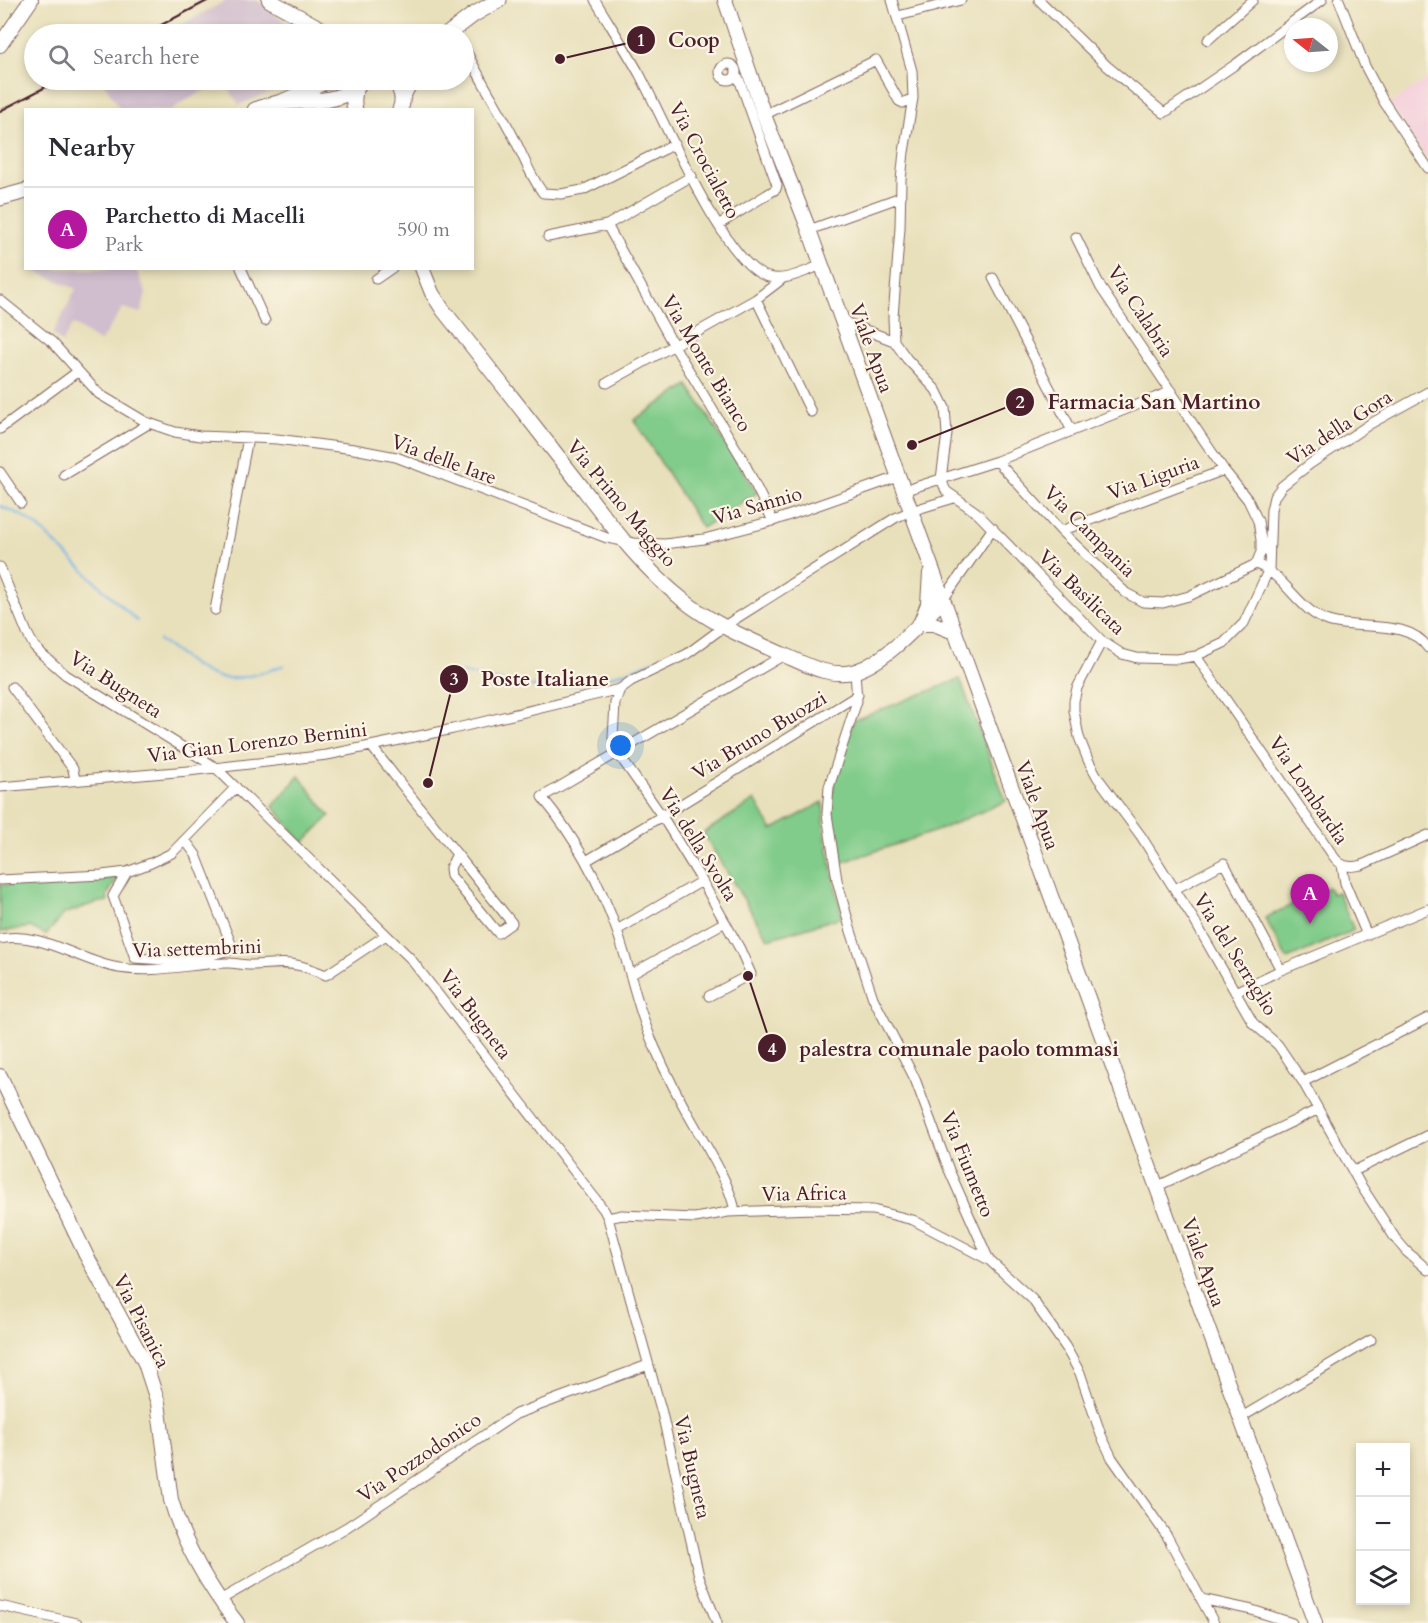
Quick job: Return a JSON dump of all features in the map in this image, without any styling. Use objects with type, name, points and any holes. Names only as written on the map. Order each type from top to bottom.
[{"type":"main road","points":[[463,24],[472,15],[500,0]]},
{"type":"main road","points":[[265,108],[332,99],[343,96],[350,90]]},
{"type":"main road","points":[[356,90],[353,98],[356,108]]},
{"type":"main road","points":[[0,198],[24,192]]},
{"type":"street","points":[[0,45],[31,0]]},
{"type":"street","points":[[268,0],[313,24]]},
{"type":"street","points":[[268,0],[301,24]]},
{"type":"street","name":"Via Crocialetto","points":[[595,0],[639,75],[718,225],[743,260],[761,274],[781,280]]},
{"type":"street","name":"Viale Apua","points":[[725,0],[764,115],[822,265],[1315,1623]]},
{"type":"street","points":[[892,0],[912,71],[913,98],[904,152],[893,317],[894,341]]},
{"type":"street","points":[[898,16],[961,0]]},
{"type":"street","points":[[1039,0],[1107,66],[1164,113],[1236,64],[1322,0]]},
{"type":"street","points":[[1208,40],[1253,0]]},
{"type":"street","points":[[1339,0],[1369,75],[1428,168]]},
{"type":"street","points":[[301,17],[323,24]]},
{"type":"street","points":[[764,115],[876,60],[899,101],[903,103],[913,98]]},
{"type":"street","points":[[474,67],[512,134],[534,181],[543,193],[561,194],[583,190],[675,144]]},
{"type":"street","points":[[718,225],[776,189],[777,185],[739,79],[735,76]]},
{"type":"street","points":[[282,106],[312,90]]},
{"type":"street","points":[[548,237],[607,225],[692,176]]},
{"type":"street","points":[[809,230],[901,197]]},
{"type":"street","name":"Via Monte Bianco","points":[[607,225],[743,460],[773,521]]},
{"type":"street","name":"Via Calabria","points":[[1076,237],[1101,288],[1224,470],[1248,500],[1258,521],[1261,552],[1256,564]]},
{"type":"street","points":[[607,382],[756,299],[781,280],[822,265]]},
{"type":"street","points":[[242,270],[266,321]]},
{"type":"street","points":[[376,279],[389,270]]},
{"type":"street","name":"Via Primo Maggio","points":[[423,270],[429,287],[443,310],[622,540],[670,590],[724,628],[824,672],[855,671],[875,662],[920,624],[943,600]]},
{"type":"street","points":[[993,278],[1072,431]]},
{"type":"street","points":[[756,299],[811,412]]},
{"type":"street","name":"Via delle Iare","points":[[0,300],[52,342],[99,394],[150,423],[175,432],[200,436],[277,439],[396,458],[607,538],[622,540]]},
{"type":"street","points":[[842,321],[894,341],[907,359],[936,390],[945,408],[947,434],[941,479]]},
{"type":"street","points":[[0,429],[77,372]]},
{"type":"street","points":[[903,491],[997,461],[1172,391]]},
{"type":"street","name":"Via della Gora","points":[[1269,569],[1274,497],[1282,486],[1310,464],[1370,424],[1428,393]]},
{"type":"street","points":[[64,476],[150,423]]},
{"type":"street","points":[[214,610],[248,438]]},
{"type":"street","name":"Via Campania","points":[[997,461],[1061,531],[1126,593],[1143,602],[1163,603],[1190,596],[1256,564]]},
{"type":"street","name":"Via Liguria","points":[[1061,531],[1224,470]]},
{"type":"street","points":[[0,472],[21,503]]},
{"type":"street","name":"Via Sannio","points":[[622,540],[639,543],[681,543],[773,521],[898,477]]},
{"type":"street","name":"Via Basilicata","points":[[941,479],[946,491],[976,512],[1102,641],[1122,654],[1133,657],[1177,659],[1196,657],[1224,643],[1244,623],[1269,569]]},
{"type":"street","points":[[911,511],[954,498]]},
{"type":"street","name":"Via Gian Lorenzo Bernini","points":[[0,787],[291,760],[372,747],[620,689],[631,681],[687,654],[895,518],[911,511]]},
{"type":"street","points":[[1258,521],[1271,520]]},
{"type":"street","points":[[943,600],[993,528]]},
{"type":"street","points":[[1256,564],[1269,569],[1311,610],[1325,620],[1341,625],[1402,631],[1411,634],[1428,648]]},
{"type":"street","points":[[930,565],[928,604],[920,624],[934,624],[954,632]]},
{"type":"street","name":"Via Bugneta","points":[[0,567],[27,633],[43,655],[66,675],[215,767],[410,958],[608,1218],[662,1413],[699,1576],[717,1623]]},
{"type":"street","name":"Via del Serraglio","points":[[1102,641],[1075,695],[1074,711],[1079,737],[1088,760],[1175,889],[1253,1023],[1278,1045],[1303,1082],[1317,1110],[1395,1238],[1428,1270]]},
{"type":"street","points":[[728,1212],[733,1210],[733,1202],[713,1159],[674,1088],[638,1010],[617,930],[596,880],[586,861],[542,797],[784,655]]},
{"type":"street","name":"Via Lombardia","points":[[1196,657],[1334,857],[1342,865],[1355,867],[1362,865],[1428,836]]},
{"type":"street","name":"Via Fiumetto","points":[[855,671],[858,695],[836,764],[828,797],[827,814],[837,880],[873,998],[915,1079],[949,1170],[989,1260],[1032,1299],[1065,1346],[1080,1373],[1101,1435],[1112,1458],[1167,1536],[1215,1623]]},
{"type":"street","points":[[12,687],[72,769],[75,780]]},
{"type":"street","name":"Via della Svolta","points":[[620,689],[612,718],[612,738],[617,752],[662,816],[702,882],[740,949],[751,975],[709,996]]},
{"type":"street","name":"Via Bruno Buozzi","points":[[586,861],[858,695]]},
{"type":"street","points":[[372,747],[512,923],[498,933],[451,876],[450,868],[457,854]]},
{"type":"street","points":[[0,880],[127,872],[172,853],[236,787]]},
{"type":"street","points":[[127,872],[113,896],[135,958],[176,962],[233,949],[196,855],[185,840]]},
{"type":"street","points":[[1175,889],[1224,863],[1281,970]]},
{"type":"street","points":[[1342,865],[1345,883],[1367,935]]},
{"type":"street","points":[[617,930],[702,882]]},
{"type":"street","points":[[1235,992],[1281,970],[1428,909]]},
{"type":"street","points":[[630,975],[725,922]]},
{"type":"street","name":"Via settembrini","points":[[0,939],[19,938],[39,941],[117,968],[155,970],[227,963],[250,965],[279,963],[300,966],[326,975],[386,935]]},
{"type":"street","points":[[1303,1082],[1428,1018]]},
{"type":"street","name":"Via Pisanica","points":[[0,1076],[86,1255],[145,1363],[158,1403],[171,1500],[175,1514],[220,1600],[237,1623]]},
{"type":"street","points":[[1156,1187],[1317,1110]]},
{"type":"street","points":[[1354,1171],[1428,1136]]},
{"type":"street","name":"Via Africa","points":[[608,1218],[622,1215],[695,1218],[728,1212],[814,1209],[887,1212],[913,1220],[989,1260]]},
{"type":"street","points":[[1240,1418],[1371,1340]]},
{"type":"street","name":"Via Pozzodonico","points":[[220,1600],[347,1527],[516,1414],[648,1365]]},
{"type":"street","points":[[1201,1599],[1252,1610],[1292,1623]]},
{"type":"street","points":[[0,1606],[77,1623]]},
{"type":"shaded area","points":[[227,0],[257,0],[290,24],[183,24]]},
{"type":"shaded area","points":[[1428,78],[1428,161],[1390,104]]},
{"type":"shaded area","points":[[108,90],[205,90],[173,108],[119,108]]},
{"type":"shaded area","points":[[230,90],[277,90],[239,105]]},
{"type":"shaded area","points":[[33,270],[136,270],[146,293],[141,313],[123,308],[100,342],[73,324],[62,343],[53,334],[76,289]]},
{"type":"green space","points":[[688,385],[757,493],[702,528],[634,420]]},
{"type":"green space","points":[[960,679],[1006,801],[939,830],[840,863],[830,808],[834,780],[854,720]]},
{"type":"green space","points":[[299,776],[330,816],[303,843],[273,806]]},
{"type":"green space","points":[[755,800],[772,830],[823,802],[825,834],[842,917],[768,939],[703,833]]},
{"type":"green space","points":[[119,876],[107,895],[108,901],[64,914],[46,935],[30,927],[0,932],[0,885],[97,881]]},
{"type":"green space","points":[[1328,887],[1332,894],[1338,892],[1354,930],[1287,959],[1265,918]]},
{"type":"waterway","points":[[0,506],[21,515],[37,526],[137,621]]},
{"type":"waterway","points":[[159,640],[200,669],[223,678],[250,676],[284,665]]},
{"type":"waterway","points":[[462,672],[523,686],[560,686],[612,676],[676,650]]},
{"type":"railway","points":[[163,24],[209,0]]},
{"type":"railway","points":[[0,111],[40,90]]},
{"type":"place","name":"Coop","points":[[560,59]]},
{"type":"place","name":"Farmacia San Martino","points":[[912,445]]},
{"type":"place","name":"Poste Italiane","points":[[428,783]]},
{"type":"place","name":"Parchetto di Macelli","points":[[1310,924]]},
{"type":"place","name":"palestra comunale paolo tommasi","points":[[748,976]]}]
